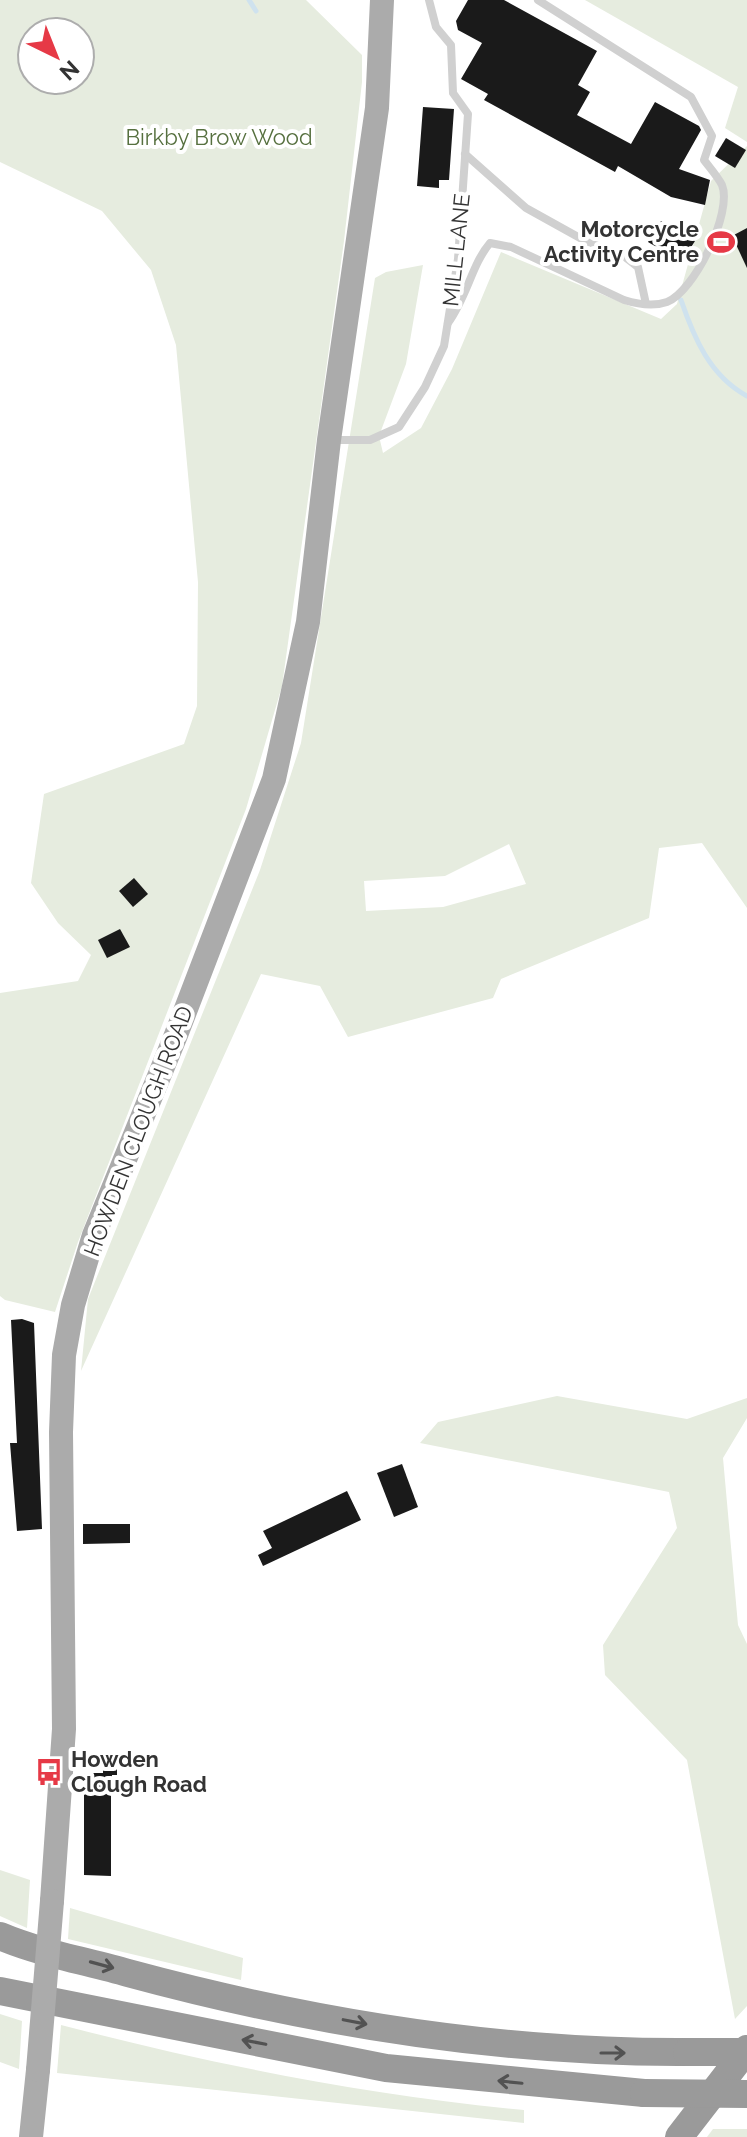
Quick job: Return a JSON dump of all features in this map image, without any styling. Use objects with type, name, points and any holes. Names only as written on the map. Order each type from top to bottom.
[{"type":"highway","points":[[0,1936],[185,1988],[387,2028],[590,2053],[747,2051]]},
{"type":"highway","points":[[0,1991],[386,2068],[644,2093],[747,2094]]},
{"type":"highway","points":[[679,2137],[747,2051]]},
{"type":"main road","name":"HOWDEN CLOUGH ROAD","points":[[31,2137],[64,1729],[61,1432],[64,1355],[73,1305],[94,1235],[176,1035],[274,779],[308,622],[329,440],[377,108],[382,0]]},
{"type":"lane","name":"MILL LANE","points":[[329,440],[370,440],[399,427],[425,387],[444,346],[458,259],[468,114],[453,93],[451,45],[436,27],[429,0]]},
{"type":"lane","points":[[448,323],[463,302],[480,255],[490,243],[511,247],[624,300],[646,304],[668,302],[693,280],[724,214],[723,187],[704,160],[712,136],[691,97],[538,0]]},
{"type":"lane","points":[[465,154],[526,208],[589,243],[620,253],[638,267],[646,304]]},
{"type":"green space","name":"Birkby Brow Wood","points":[[0,0],[306,0],[362,55],[362,82],[344,241],[282,686],[246,809],[78,1242],[55,1312],[5,1300],[0,1296],[0,993],[78,981],[91,955],[58,923],[31,883],[44,794],[184,744],[197,706],[198,582],[176,345],[151,270],[102,211],[0,162]]},
{"type":"green space","points":[[585,0],[747,0],[747,142],[725,128],[738,87]]},
{"type":"green space","points":[[747,146],[747,908],[702,843],[659,848],[649,918],[501,979],[493,998],[348,1037],[320,986],[261,974],[81,1371],[88,1299],[260,870],[301,743],[375,278],[386,272],[423,265],[406,364],[379,436],[383,453],[421,428],[452,369],[501,252],[661,319],[677,304],[711,181]],"holes":[[[509,844],[526,884],[443,907],[366,911],[364,881],[445,876]]]},
{"type":"green space","points":[[557,1396],[687,1419],[747,1398],[747,1418],[723,1458],[738,1625],[747,1644],[747,2006],[735,2019],[687,1760],[605,1675],[603,1645],[677,1528],[669,1492],[420,1443],[438,1422]]},
{"type":"green space","points":[[0,1870],[30,1880],[27,1928],[0,1916]]},
{"type":"green space","points":[[70,1908],[243,1958],[241,1980],[68,1939]]},
{"type":"green space","points":[[0,2014],[22,2021],[19,2069],[0,2062]]},
{"type":"green space","points":[[61,2025],[291,2077],[407,2096],[524,2110],[524,2123],[57,2073]]},
{"type":"green space","points":[[713,2129],[747,2129],[747,2137],[707,2137]]},
{"type":"building","points":[[468,0],[504,0],[597,51],[578,85],[590,92],[577,115],[631,144],[655,102],[699,126],[701,130],[679,169],[710,180],[705,205],[671,197],[618,166],[615,172],[484,100],[488,94],[461,79],[482,43],[458,30],[456,21]]},
{"type":"building","points":[[423,107],[454,109],[449,180],[439,180],[439,188],[417,186]]},
{"type":"building","points":[[726,138],[746,150],[735,168],[715,156]]},
{"type":"building","points":[[661,221],[695,241],[682,262],[648,242]]},
{"type":"building","points":[[747,228],[747,268],[732,236]]},
{"type":"building","points":[[134,878],[148,894],[133,907],[119,891]]},
{"type":"building","points":[[120,929],[130,947],[107,958],[98,940]]},
{"type":"building","points":[[22,1319],[34,1323],[42,1529],[17,1531],[10,1443],[17,1443],[11,1320]]},
{"type":"building","points":[[402,1464],[418,1507],[394,1517],[377,1473]]},
{"type":"building","points":[[347,1491],[361,1520],[263,1566],[258,1555],[272,1548],[263,1531]]},
{"type":"building","points":[[83,1524],[130,1524],[130,1543],[83,1544]]},
{"type":"building","points":[[103,1763],[117,1763],[117,1775],[112,1775],[111,1787],[111,1876],[84,1875],[84,1773],[103,1773]]},
{"type":"waterway","points":[[249,0],[256,11]]},
{"type":"waterway","points":[[681,300],[698,342],[713,367],[747,396]]},
{"type":"place","name":"Motorcycle Activity Centre","points":[[721,242]]},
{"type":"place","name":"Howden Clough Road","points":[[49,1772]]}]
